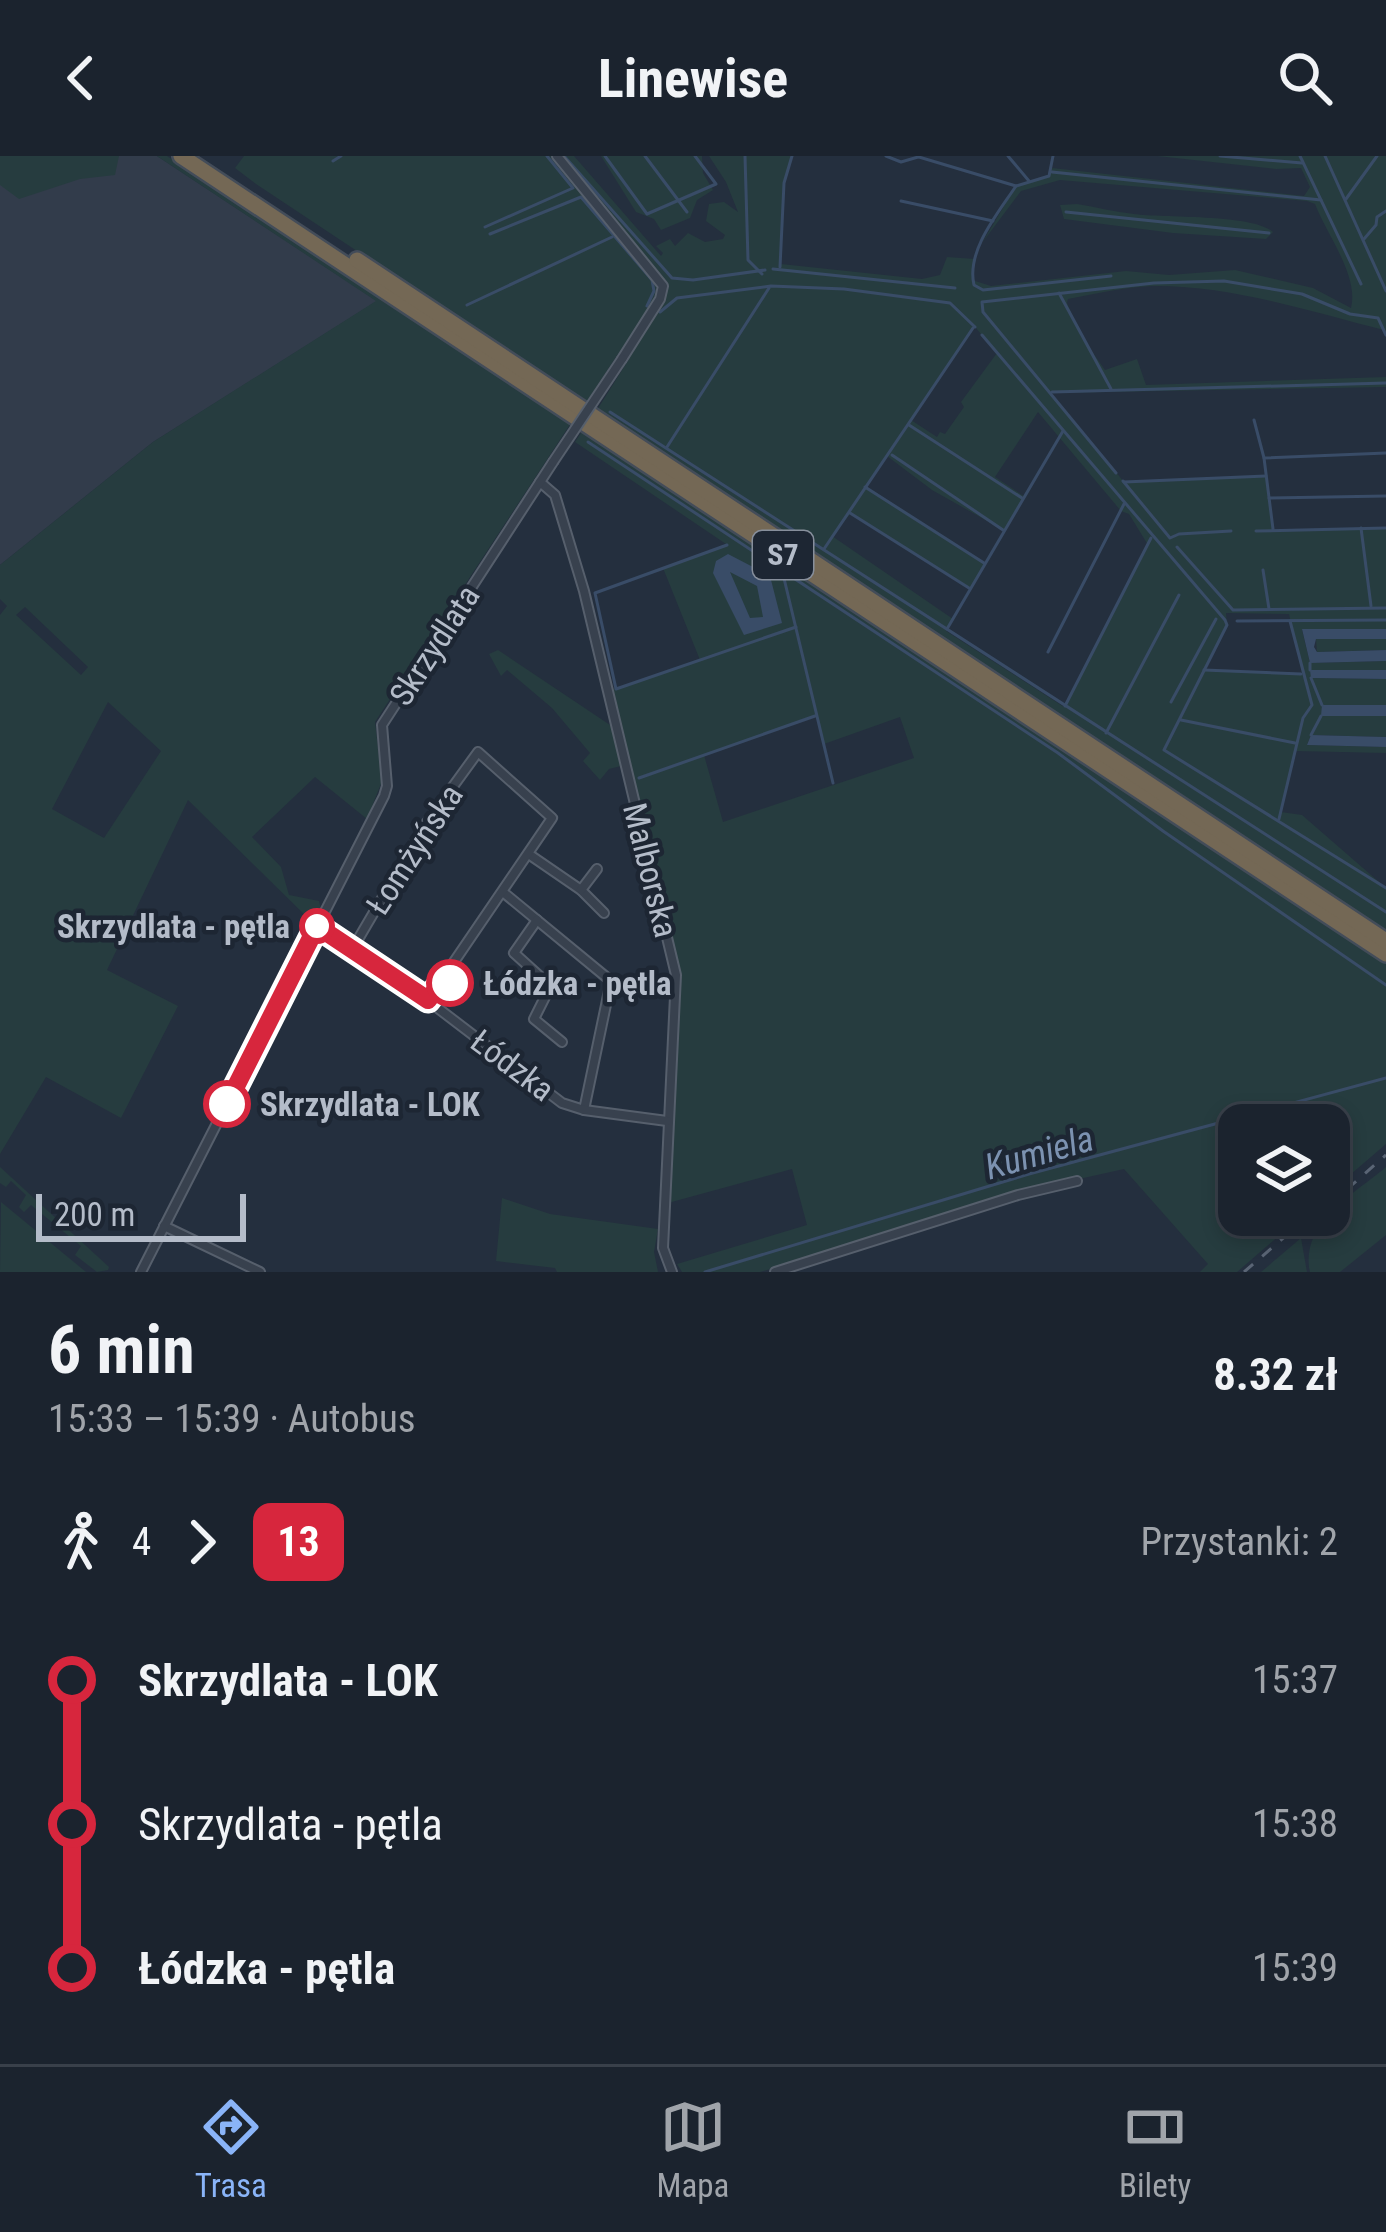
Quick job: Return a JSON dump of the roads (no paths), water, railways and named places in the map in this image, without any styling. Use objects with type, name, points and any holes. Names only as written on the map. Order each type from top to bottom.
[{"type":"highway","name":"S7","points":[[181,156],[1386,954]]},
{"type":"highway","name":"S7","points":[[200,156],[1386,941]]},
{"type":"street","name":"Skrzydlata","points":[[141,1272],[386,791],[381,732],[385,718],[660,299],[663,286],[557,156]]},
{"type":"street","name":"Malborska","points":[[540,482],[555,495],[584,591],[676,975],[663,1254],[672,1272]]},
{"type":"street","name":"Łomżyńska","points":[[353,948],[425,826],[478,752],[552,818],[529,855]]},
{"type":"street","points":[[428,1000],[529,855],[580,890],[604,914]]},
{"type":"street","points":[[580,890],[596,869]]},
{"type":"street","points":[[504,893],[611,981],[584,1110]]},
{"type":"street","points":[[537,920],[513,950],[546,982],[548,992],[534,1019],[562,1042]]},
{"type":"street","name":"Łódzka","points":[[317,926],[428,1000],[549,1095],[584,1110],[667,1121]]},
{"type":"street","points":[[775,1272],[1018,1195],[1077,1181]]},
{"type":"street","points":[[164,1226],[260,1272]]},
{"type":"water","points":[[728,554],[770,576],[782,623],[744,635],[713,573],[716,561]],"holes":[[[730,572],[757,586],[763,617],[750,618]]]},
{"type":"water","points":[[1302,629],[1386,629],[1386,639],[1316,639],[1314,647],[1317,652],[1386,650],[1386,661],[1310,663]]},
{"type":"water","points":[[1310,670],[1386,670],[1386,679],[1311,678]]},
{"type":"water","points":[[1322,705],[1386,705],[1386,716],[1321,716]]},
{"type":"water","points":[[1311,735],[1386,737],[1386,747],[1307,745]]},
{"type":"waterway","points":[[333,161],[341,156]]},
{"type":"waterway","points":[[485,227],[573,188],[547,156]]},
{"type":"waterway","points":[[564,156],[672,278],[693,280],[765,270]]},
{"type":"waterway","points":[[605,156],[647,214],[716,184],[695,156]]},
{"type":"waterway","points":[[645,156],[687,212]]},
{"type":"waterway","points":[[745,156],[748,260],[762,274]]},
{"type":"waterway","points":[[780,267],[784,183],[792,156]]},
{"type":"waterway","points":[[886,156],[901,162],[918,157]]},
{"type":"waterway","points":[[1008,156],[1029,181]]},
{"type":"waterway","points":[[919,157],[1016,186],[1049,176],[1053,156]]},
{"type":"waterway","points":[[1220,156],[1302,163]]},
{"type":"waterway","points":[[1300,156],[1361,284]]},
{"type":"waterway","points":[[1325,156],[1386,291]]},
{"type":"waterway","points":[[1346,199],[1377,156]]},
{"type":"waterway","points":[[1052,172],[1321,200]]},
{"type":"waterway","points":[[1016,186],[979,246],[974,285],[983,290],[1111,276]]},
{"type":"waterway","points":[[490,234],[581,197],[652,280],[654,291],[647,306]]},
{"type":"waterway","points":[[901,201],[993,221]]},
{"type":"waterway","points":[[1364,239],[1386,211]]},
{"type":"waterway","points":[[1066,212],[1269,233]]},
{"type":"waterway","points":[[467,305],[612,237]]},
{"type":"waterway","points":[[773,269],[955,288]]},
{"type":"waterway","points":[[1116,473],[983,312],[982,302],[1154,283],[1224,281],[1302,294],[1350,314],[1378,318],[1386,335]]},
{"type":"waterway","points":[[660,312],[677,298],[771,286],[844,289],[950,303],[975,327]]},
{"type":"waterway","points":[[667,447],[769,288]]},
{"type":"waterway","points":[[1059,293],[1111,389]]},
{"type":"waterway","points":[[824,549],[973,328]]},
{"type":"waterway","points":[[982,335],[1225,620],[1227,625],[1164,750],[1386,888]]},
{"type":"waterway","points":[[1052,392],[1386,383]]},
{"type":"waterway","points":[[610,412],[1386,912]]},
{"type":"waterway","points":[[1254,420],[1273,529]]},
{"type":"waterway","points":[[909,425],[1022,498]]},
{"type":"waterway","points":[[947,629],[1063,431]]},
{"type":"waterway","points":[[588,442],[1058,753],[1386,985]]},
{"type":"waterway","points":[[1264,458],[1386,453]]},
{"type":"waterway","points":[[892,455],[1003,530]]},
{"type":"waterway","points":[[1124,482],[1266,476]]},
{"type":"waterway","points":[[1123,481],[1170,538],[1231,531]]},
{"type":"waterway","points":[[865,487],[984,563]]},
{"type":"waterway","points":[[1269,498],[1386,496]]},
{"type":"waterway","points":[[1048,652],[1124,504]]},
{"type":"waterway","points":[[850,513],[969,588]]},
{"type":"waterway","points":[[1361,528],[1371,606]]},
{"type":"waterway","points":[[1256,531],[1386,528]]},
{"type":"waterway","points":[[1065,706],[1151,538]]},
{"type":"waterway","points":[[727,545],[595,593],[616,689],[796,627]]},
{"type":"waterway","points":[[1177,547],[1233,610],[1386,608]]},
{"type":"waterway","points":[[782,570],[833,783]]},
{"type":"waterway","points":[[1263,570],[1269,609]]},
{"type":"waterway","points":[[1106,733],[1179,595]]},
{"type":"waterway","points":[[1171,702],[1216,619]]},
{"type":"waterway","points":[[1237,621],[1386,620]]},
{"type":"waterway","points":[[1279,819],[1303,718],[1312,705],[1290,621]]},
{"type":"waterway","points":[[1310,663],[1310,670]]},
{"type":"waterway","points":[[1204,670],[1301,674]]},
{"type":"waterway","points":[[1311,678],[1322,705]]},
{"type":"waterway","points":[[639,778],[815,716]]},
{"type":"waterway","points":[[1311,735],[1321,716]]},
{"type":"waterway","points":[[1181,720],[1295,743]]},
{"type":"waterway","name":"Kumiela","points":[[705,1272],[1029,1174],[1386,1078]]},
{"type":"railway","points":[[1350,1187],[1386,1155]]},
{"type":"railway","points":[[1244,1272],[1286,1236]]},
{"type":"place","name":"Skrzydlata - pętla","points":[[317,926]]},
{"type":"place","name":"Łódzka - pętla","points":[[450,983]]},
{"type":"place","name":"Skrzydlata - LOK","points":[[227,1104]]}]
